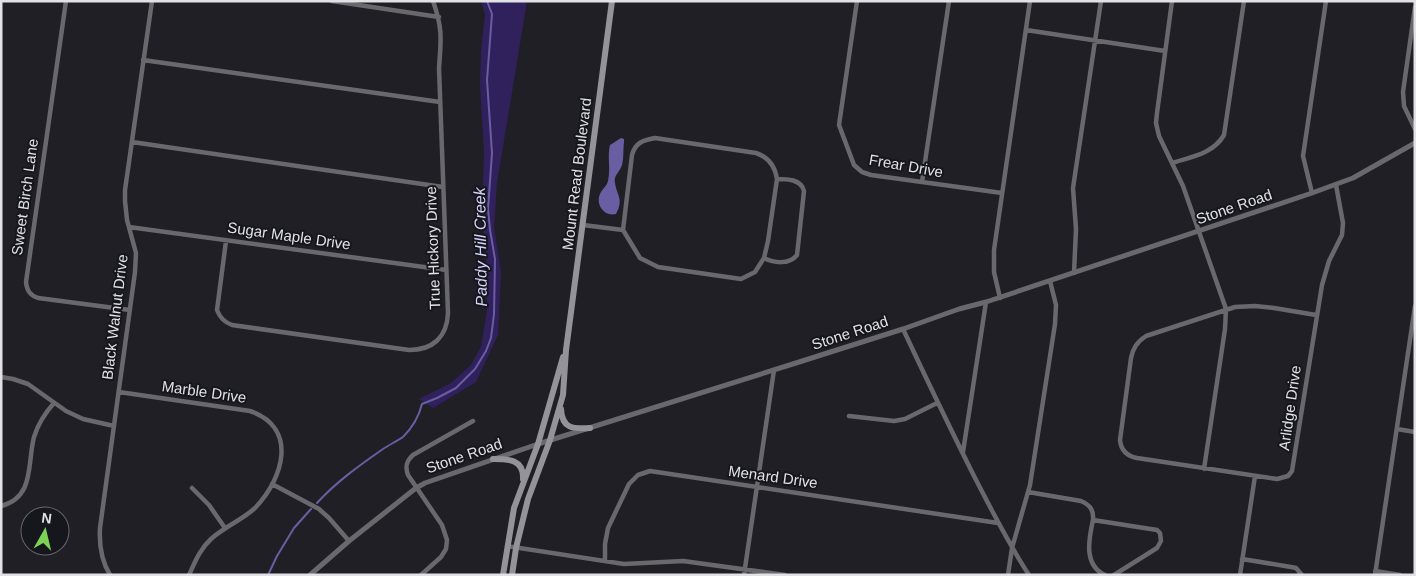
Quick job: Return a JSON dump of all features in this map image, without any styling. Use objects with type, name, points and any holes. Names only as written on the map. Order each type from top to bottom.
[{"type":"main road","name":"Mount Read Boulevard","points":[[512,575],[516,548],[528,499],[564,395],[566,350],[612,1]]},
{"type":"main road","name":"Mount Read Boulevard","points":[[503,575],[514,508],[538,444],[566,350]]},
{"type":"main road","points":[[562,401],[562,416],[567,425],[574,428],[590,428]]},
{"type":"main road","points":[[493,459],[507,459],[519,465],[523,471],[523,485]]},
{"type":"street","name":"Sweet Birch Lane","points":[[66,1],[26,288],[32,296],[38,298],[130,310]]},
{"type":"street","name":"Black Walnut Drive","points":[[110,575],[101,554],[99,536],[136,262],[135,246],[126,220],[125,201],[152,1]]},
{"type":"street","points":[[332,1],[439,17]]},
{"type":"street","name":"True Hickory Drive","points":[[226,241],[218,310],[219,315],[232,325],[409,350],[422,349],[441,337],[445,330],[448,313],[439,68],[442,35],[439,17],[433,1]]},
{"type":"street","name":"Frear Drive","points":[[857,1],[839,120],[840,129],[852,161],[862,172],[871,175],[1002,193]]},
{"type":"street","points":[[922,182],[948,1]]},
{"type":"street","points":[[1000,298],[993,260],[1030,1]]},
{"type":"street","points":[[1074,273],[1076,229],[1073,188],[1101,1]]},
{"type":"street","points":[[1172,1],[1156,123],[1159,136],[1183,186],[1226,309],[1225,329],[1204,469]]},
{"type":"street","points":[[1172,163],[1208,151],[1220,142],[1224,135],[1244,1]]},
{"type":"street","points":[[1312,194],[1303,156],[1326,1]]},
{"type":"street","points":[[1415,7],[1402,92],[1404,106],[1415,129]]},
{"type":"street","points":[[1026,30],[1165,51]]},
{"type":"street","points":[[143,60],[440,102]]},
{"type":"street","points":[[646,139],[663,139],[756,153],[769,160],[777,179],[764,258],[755,272],[741,279],[658,267],[640,258],[623,230],[632,155],[634,148],[646,139]]},
{"type":"street","points":[[132,142],[443,187]]},
{"type":"street","name":"Stone Road","points":[[310,575],[349,541],[425,483],[550,440],[903,329],[959,309],[1000,298],[1312,194],[1353,178],[1415,143]]},
{"type":"street","points":[[764,258],[777,262],[790,261],[797,255],[803,187],[786,179],[777,179]]},
{"type":"street","name":"Arlidge Drive","points":[[1226,309],[1146,336],[1137,343],[1131,358],[1120,440],[1122,448],[1128,455],[1137,458],[1255,476],[1283,478],[1292,472],[1316,315],[1326,269],[1343,229],[1336,185]]},
{"type":"street","points":[[583,225],[623,230]]},
{"type":"street","name":"Sugar Maple Drive","points":[[129,227],[446,270]]},
{"type":"street","points":[[1008,575],[1012,548],[1028,492],[1055,324],[1056,306],[1050,281]]},
{"type":"street","points":[[963,454],[986,302]]},
{"type":"street","points":[[1226,309],[1255,306],[1316,315]]},
{"type":"street","points":[[1400,575],[1375,573],[1415,306]]},
{"type":"street","points":[[903,329],[937,402],[998,523],[1030,575]]},
{"type":"street","points":[[744,575],[774,370]]},
{"type":"street","points":[[1,377],[28,384],[54,403],[83,419],[114,426]]},
{"type":"street","name":"Marble Drive","points":[[119,392],[250,411],[263,416],[275,428],[281,440],[282,458],[280,465],[272,484],[262,499],[238,521],[211,538],[203,548],[189,575]]},
{"type":"street","points":[[849,416],[894,421],[904,419],[937,402]]},
{"type":"street","points":[[1,506],[13,502],[24,489],[27,483],[36,431],[43,417],[54,403]]},
{"type":"street","points":[[421,575],[441,558],[446,549],[447,540],[442,524],[407,473],[408,460],[413,455],[473,422]]},
{"type":"street","points":[[1396,429],[1415,432]]},
{"type":"street","name":"Menard Drive","points":[[605,561],[605,544],[608,528],[629,484],[638,474],[650,471],[998,523]]},
{"type":"street","points":[[1240,575],[1255,476]]},
{"type":"street","points":[[272,484],[320,509],[349,541]]},
{"type":"street","points":[[192,488],[209,505],[225,528]]},
{"type":"street","points":[[1028,492],[1086,503],[1092,510],[1093,520],[1089,538],[1089,552],[1094,566],[1105,575]]},
{"type":"street","points":[[1093,520],[1152,528],[1160,533],[1161,541],[1157,548],[1114,575]]},
{"type":"street","points":[[507,546],[624,564],[684,561],[785,575]]},
{"type":"street","points":[[1242,559],[1296,568],[1302,575]]},
{"type":"shaded area","points":[[481,1],[527,1],[497,183],[494,227],[501,272],[498,335],[476,382],[433,408],[419,399],[451,383],[470,366],[481,347],[487,311],[487,266],[482,211],[484,153],[480,84],[485,14]]},
{"type":"shaded area","points":[[621,138],[624,139],[623,162],[615,181],[620,205],[616,214],[608,214],[600,206],[599,198],[608,181],[610,145]]},
{"type":"waterway","name":"Paddy Hill Creek","points":[[317,503],[357,468],[403,437],[415,422],[422,404],[456,388],[475,369],[486,351],[491,338],[494,314],[495,259],[488,209],[492,153],[487,80],[492,14],[487,1]]},
{"type":"waterway","name":"Paddy Hill Creek","points":[[268,575],[294,528],[311,509]]}]
